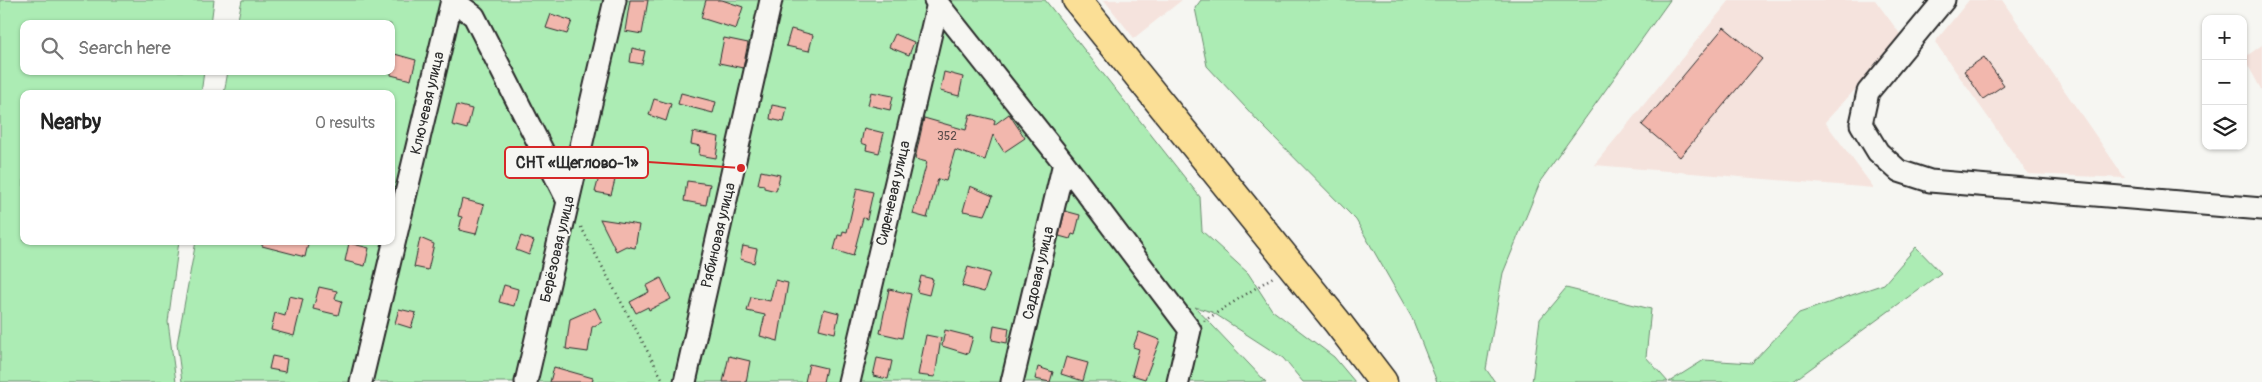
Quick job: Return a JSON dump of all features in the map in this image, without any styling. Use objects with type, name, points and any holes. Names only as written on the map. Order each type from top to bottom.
[{"type":"main road","points":[[1077,0],[1291,265],[1382,382]]},
{"type":"street","points":[[452,0],[474,16],[568,201]]},
{"type":"street","name":"Ключевая улица","points":[[395,239],[452,0]]},
{"type":"street","name":"Берёзовая улица","points":[[526,382],[614,0]]},
{"type":"street","name":"Рябиновая улица","points":[[685,382],[771,0]]},
{"type":"street","points":[[1944,0],[1868,92],[1861,124],[1878,152],[1899,171],[1930,181],[2262,209]]},
{"type":"street","points":[[936,2],[1064,164],[1190,330],[1178,382]]},
{"type":"street","name":"Сиреневая улица","points":[[849,382],[936,2]]},
{"type":"street","name":"Садовая улица","points":[[1012,382],[1064,164]]},
{"type":"street","name":"Ключевая улица","points":[[361,382],[394,245]]},
{"type":"path","points":[[568,201],[664,382]]},
{"type":"path","points":[[1190,330],[1245,297],[1291,265]]},
{"type":"shaded area","points":[[1104,0],[1182,0],[1134,38]]},
{"type":"shaded area","points":[[1730,0],[1875,0],[1903,38],[1825,122],[1874,188],[1594,165]]},
{"type":"shaded area","points":[[1969,0],[2002,0],[2125,178],[2028,174],[1935,42]]},
{"type":"shaded area","points":[[2262,45],[2262,91],[2247,64],[2247,56]]},
{"type":"green space","points":[[0,0],[214,0],[212,20],[20,20],[20,75],[203,75],[202,90],[20,90],[20,245],[178,245],[168,322],[176,382],[0,382]]},
{"type":"green space","points":[[242,0],[1045,0],[1200,197],[1202,231],[1248,273],[1272,310],[1334,357],[1355,382],[1303,382],[1283,358],[1212,312],[1195,307],[1266,382],[182,382],[177,344],[195,245],[395,245],[395,90],[225,90],[227,75],[395,75],[395,20],[238,20]]},
{"type":"green space","points":[[1201,0],[1670,0],[1541,180],[1503,273],[1486,369],[1495,382],[1437,382],[1412,318],[1356,220],[1259,122],[1207,66],[1195,8]]},
{"type":"green space","points":[[1916,247],[1941,273],[1792,382],[1669,382],[1704,360],[1752,363],[1799,313],[1884,284]]},
{"type":"green space","points":[[1566,288],[1651,309],[1646,357],[1668,382],[1532,382],[1540,319]]},
{"type":"building","points":[[630,0],[648,0],[642,34],[625,31]]},
{"type":"building","points":[[706,0],[722,0],[743,7],[736,29],[701,18]]},
{"type":"building","points":[[551,14],[572,21],[567,34],[546,28]]},
{"type":"building","points":[[1724,27],[1762,59],[1680,157],[1642,125]]},
{"type":"building","points":[[791,29],[813,35],[809,51],[786,46]]},
{"type":"building","points":[[895,34],[914,42],[909,55],[889,47]]},
{"type":"building","points":[[724,38],[748,43],[743,68],[719,63]]},
{"type":"building","points":[[632,48],[645,51],[642,64],[630,62]]},
{"type":"building","points":[[395,54],[416,60],[411,80],[391,75],[395,75]]},
{"type":"building","points":[[1984,57],[2004,85],[1983,99],[1964,71]]},
{"type":"building","points":[[944,72],[963,77],[959,96],[940,91]]},
{"type":"building","points":[[871,92],[893,96],[890,110],[868,105]]},
{"type":"building","points":[[681,93],[716,102],[713,113],[678,104]]},
{"type":"building","points":[[654,99],[671,104],[666,121],[649,115]]},
{"type":"building","points":[[457,105],[472,109],[467,129],[452,125]]},
{"type":"building","points":[[772,105],[787,108],[784,122],[770,119]]},
{"type":"building","points":[[970,114],[995,120],[994,125],[1009,114],[1025,138],[1004,152],[993,135],[985,160],[955,150],[946,181],[938,179],[927,218],[913,214],[927,162],[915,159],[924,118],[966,130]]},
{"type":"building","points":[[864,128],[884,133],[879,153],[866,150],[867,145],[861,143]]},
{"type":"building","points":[[693,132],[719,137],[716,158],[699,155],[700,146],[691,144]]},
{"type":"building","points":[[761,171],[780,175],[776,191],[764,188],[764,185],[758,184]]},
{"type":"building","points":[[599,177],[615,180],[611,195],[595,192]]},
{"type":"building","points":[[687,181],[710,184],[706,205],[684,201]]},
{"type":"building","points":[[970,186],[993,196],[985,215],[963,211]]},
{"type":"building","points":[[857,188],[873,192],[867,219],[863,218],[853,256],[834,250],[838,235],[842,236],[843,231],[847,232]]},
{"type":"building","points":[[462,199],[484,205],[476,234],[459,230],[462,217],[458,216]]},
{"type":"building","points":[[1065,211],[1080,215],[1075,235],[1072,234],[1070,239],[1059,236]]},
{"type":"building","points":[[600,219],[639,225],[635,248],[626,246],[616,251]]},
{"type":"building","points":[[521,236],[534,241],[529,255],[516,250]]},
{"type":"building","points":[[420,238],[434,244],[428,270],[414,267]]},
{"type":"building","points":[[262,245],[308,245],[305,257]]},
{"type":"building","points":[[349,245],[369,248],[365,266],[345,261]]},
{"type":"building","points":[[743,246],[757,249],[754,263],[740,259]]},
{"type":"building","points":[[968,267],[990,273],[984,292],[962,286]]},
{"type":"building","points":[[921,276],[933,279],[929,295],[917,292]]},
{"type":"building","points":[[661,278],[671,299],[649,310],[648,307],[636,313],[630,302],[649,292],[646,286]]},
{"type":"building","points":[[775,280],[788,283],[778,341],[760,336],[765,315],[747,311],[751,297],[770,301]]},
{"type":"building","points":[[504,285],[518,289],[514,306],[499,302]]},
{"type":"building","points":[[319,287],[337,291],[335,299],[342,301],[338,315],[313,309]]},
{"type":"building","points":[[889,289],[911,294],[902,338],[880,333]]},
{"type":"building","points":[[289,296],[303,299],[294,336],[271,330],[275,313],[285,316]]},
{"type":"building","points":[[595,308],[602,322],[592,327],[588,352],[566,349],[570,319]]},
{"type":"building","points":[[399,309],[416,313],[411,328],[395,323]]},
{"type":"building","points":[[824,309],[839,313],[835,333],[819,329]]},
{"type":"building","points":[[994,325],[1009,328],[1007,343],[992,340]]},
{"type":"building","points":[[945,330],[973,337],[968,354],[942,346]]},
{"type":"building","points":[[1139,332],[1160,340],[1145,379],[1132,375],[1139,349],[1133,347]]},
{"type":"building","points":[[926,335],[941,338],[935,377],[918,375]]},
{"type":"building","points":[[272,356],[287,359],[285,372],[269,369]]},
{"type":"building","points":[[729,356],[750,361],[746,382],[723,382]]},
{"type":"building","points":[[1066,357],[1088,363],[1083,381],[1061,374]]},
{"type":"building","points":[[877,358],[892,361],[888,379],[873,376]]},
{"type":"building","points":[[809,364],[826,368],[823,382],[805,382]]},
{"type":"building","points":[[554,367],[593,378],[592,382],[550,382]]},
{"type":"building","points":[[1038,367],[1053,372],[1050,382],[1035,379]]},
{"type":"place","name":"СНТ «Щеглово-1»","points":[[741,168]]}]
